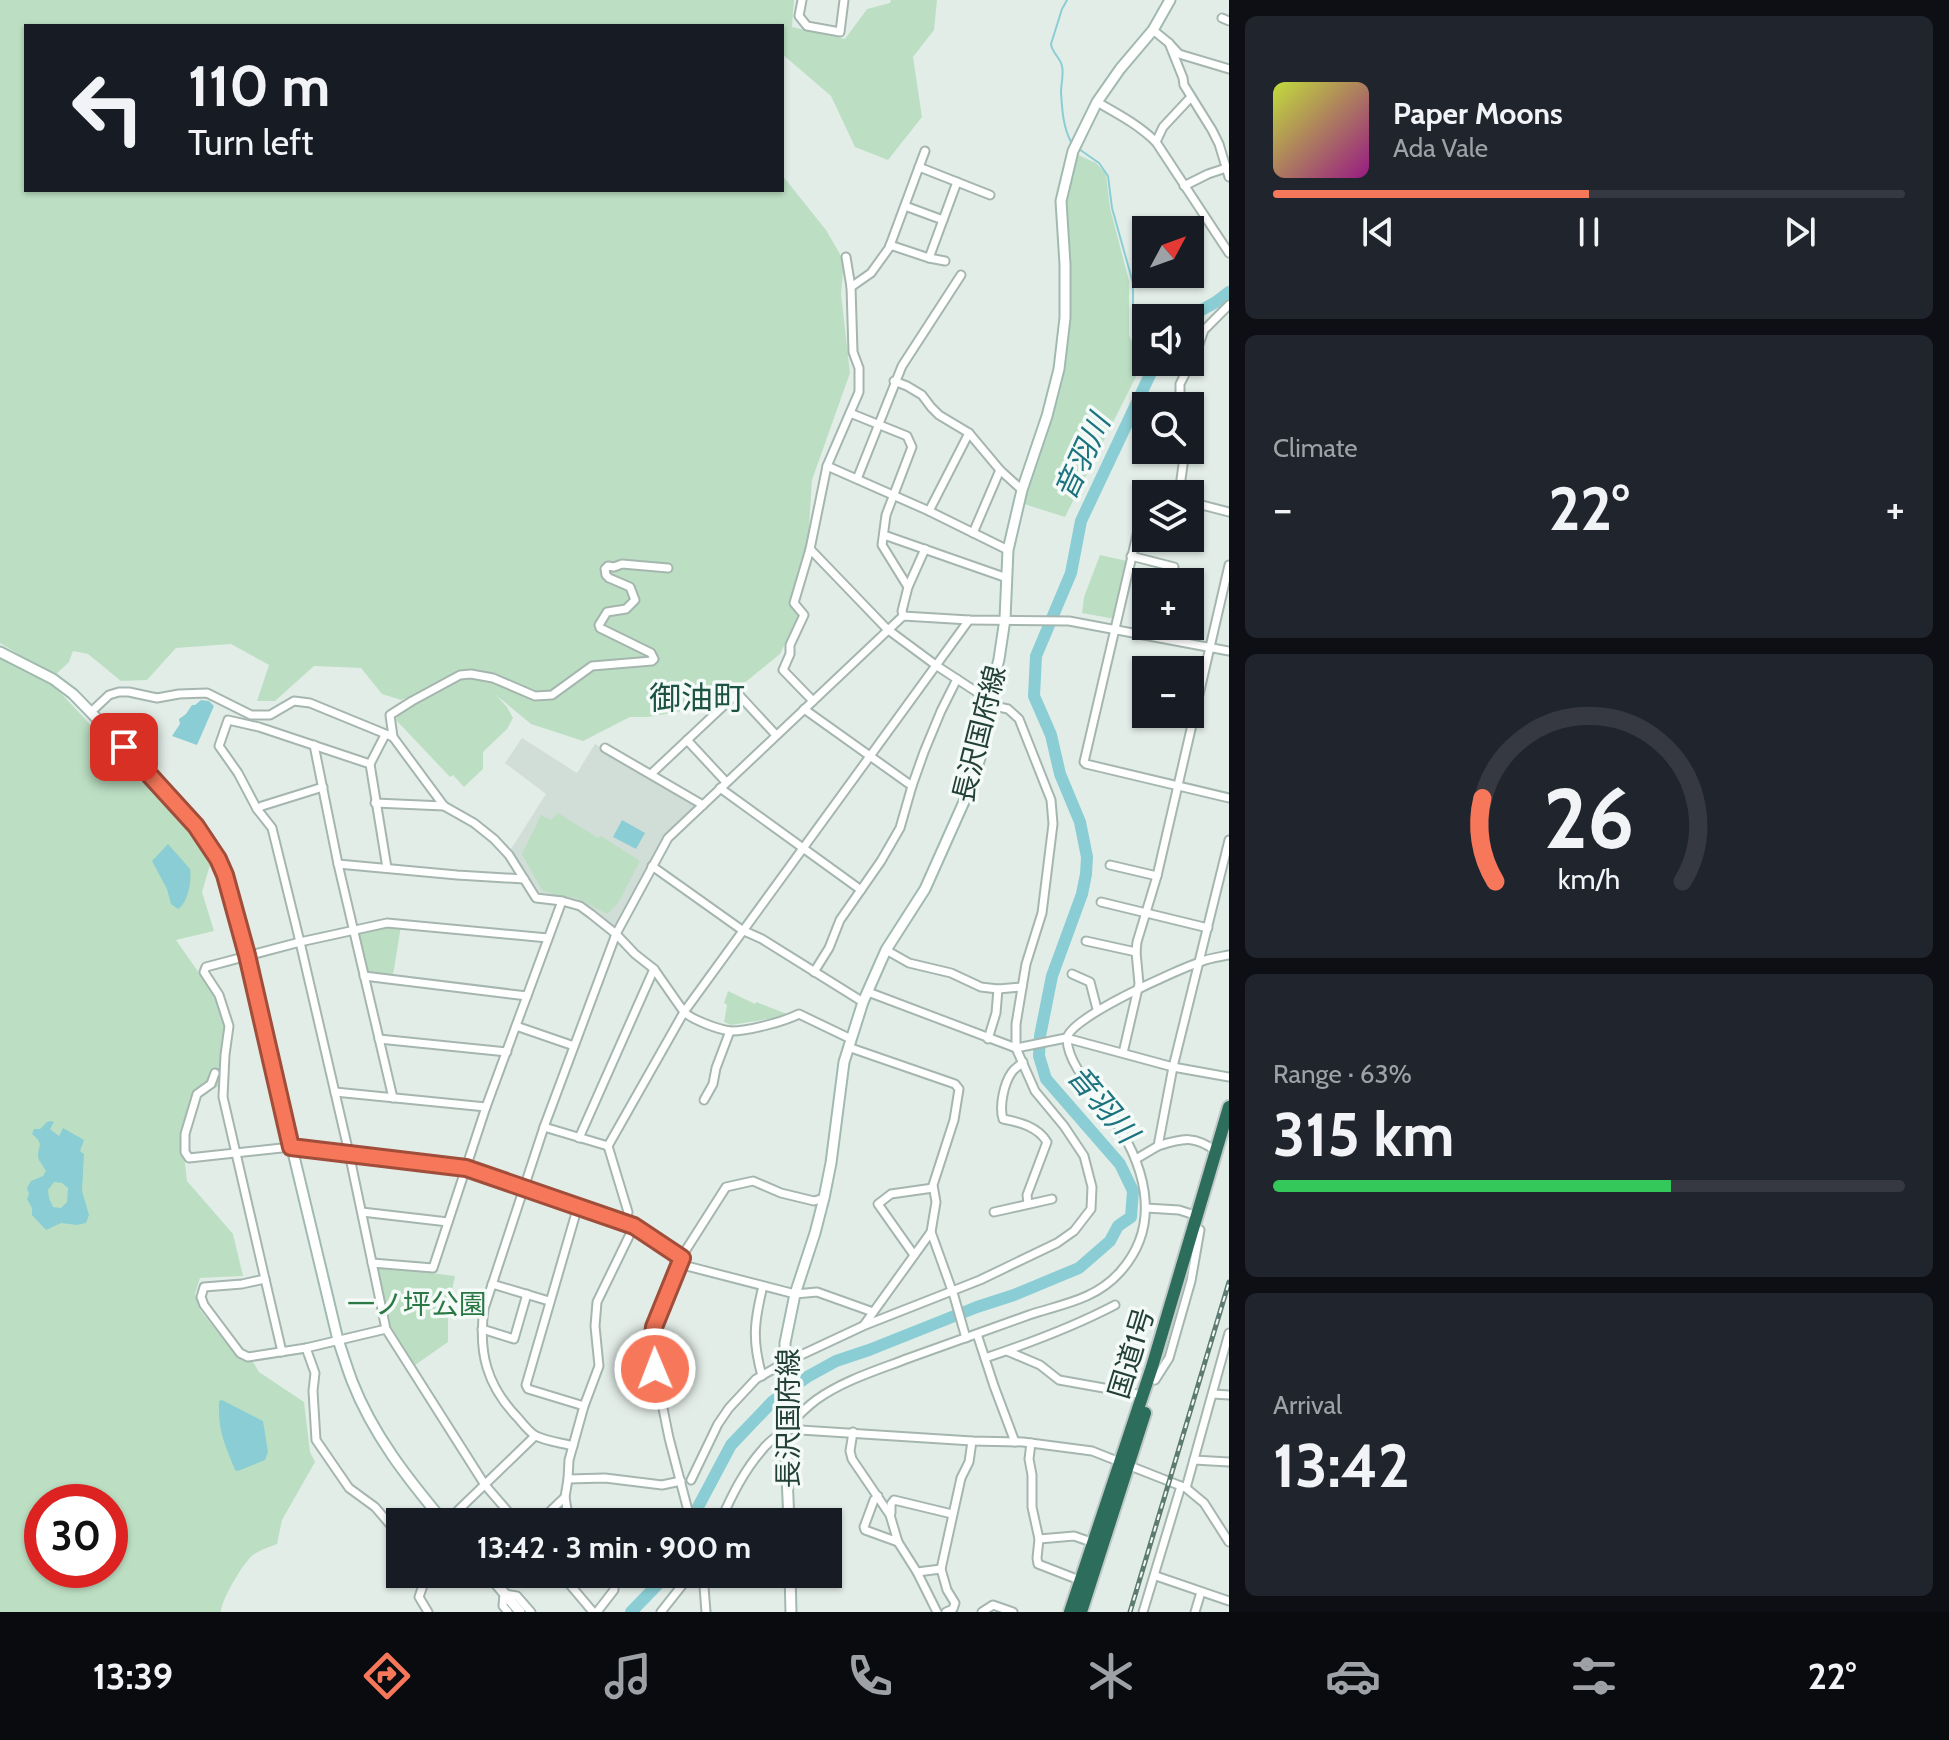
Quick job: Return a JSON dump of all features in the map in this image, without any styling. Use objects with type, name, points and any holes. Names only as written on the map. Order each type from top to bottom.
[{"type":"highway","name":"国道1号","points":[[1070,1612],[1155,1380],[1229,1107]]},
{"type":"highway","name":"国道1号","points":[[1081,1612],[1143,1395],[1229,1130]]},
{"type":"main road","name":"長沢国府線","points":[[788,1508],[784,1364],[795,1294],[824,1198],[844,1062],[865,997],[886,950],[925,889],[971,786],[980,758],[1005,619],[1008,550],[1022,490],[1059,369],[1065,305],[1061,201],[1075,147],[1097,102],[1153,30],[1170,0]]},
{"type":"main road","points":[[0,652],[53,679],[73,694],[196,826],[225,875],[247,955],[338,1340],[352,1382],[369,1417],[389,1452],[433,1508]]},
{"type":"main road","points":[[499,1588],[520,1612]]},
{"type":"main road","points":[[790,1588],[791,1612]]},
{"type":"street","points":[[802,0],[799,16],[807,26],[840,32],[844,0]]},
{"type":"street","points":[[1153,30],[1179,54],[1229,69]]},
{"type":"street","points":[[1169,43],[1184,85],[1212,130],[1228,171],[1208,174],[1184,186]]},
{"type":"street","points":[[1156,142],[1163,127],[1191,97]]},
{"type":"street","points":[[1097,102],[1134,123],[1156,142],[1229,253]]},
{"type":"street","points":[[851,287],[871,273],[890,245],[925,151]]},
{"type":"street","points":[[919,167],[990,195]]},
{"type":"street","points":[[929,258],[957,182]]},
{"type":"street","points":[[905,206],[943,220]]},
{"type":"street","points":[[890,245],[945,261]]},
{"type":"street","points":[[813,701],[783,670],[804,615],[794,603],[810,549],[827,466],[859,392],[846,257]]},
{"type":"street","points":[[857,479],[894,381],[961,275]]},
{"type":"street","points":[[1180,392],[1180,384],[1204,330],[1229,305]]},
{"type":"street","points":[[894,381],[922,395],[939,415],[969,433],[1000,470],[1022,490]]},
{"type":"street","points":[[850,413],[907,436],[912,447],[886,515],[882,545],[908,587]]},
{"type":"street","points":[[929,511],[969,433]]},
{"type":"street","points":[[827,466],[1008,550]]},
{"type":"street","points":[[973,533],[1000,470]]},
{"type":"street","points":[[1204,506],[1229,512]]},
{"type":"street","points":[[884,535],[1007,578]]},
{"type":"street","points":[[691,1480],[718,1424],[743,1392],[762,1376],[863,1326],[953,1293],[1057,1243],[1074,1231],[1091,1209],[1092,1187],[1084,1156],[1035,1091],[1019,1048],[1016,1024],[1026,964],[1042,913],[1053,824],[1051,800],[1019,719],[1008,709],[994,706],[887,629],[810,549]]},
{"type":"street","points":[[903,616],[908,587],[925,549]]},
{"type":"street","points":[[1132,552],[1084,762],[1229,798]]},
{"type":"street","points":[[1131,556],[1174,568]]},
{"type":"street","points":[[387,868],[370,764],[389,736],[390,715],[460,675],[482,675],[542,697],[552,695],[592,666],[652,661],[651,653],[600,628],[607,612],[626,609],[635,600],[630,587],[609,578],[605,569],[622,564],[668,568]]},
{"type":"street","points":[[1123,1053],[1139,984],[1137,942],[1157,876],[1229,565]]},
{"type":"street","points":[[573,1446],[535,1436],[506,1406],[492,1384],[485,1357],[482,1329],[484,1309],[523,1186],[616,934],[668,838],[903,616],[1069,621],[1132,632]]},
{"type":"street","points":[[626,1223],[628,1212],[608,1146],[684,1012],[969,620]]},
{"type":"street","points":[[1175,640],[1229,651]]},
{"type":"street","points":[[814,972],[829,948],[840,920],[900,828],[912,786],[957,679]]},
{"type":"street","points":[[91,712],[109,695],[119,692],[157,698],[207,693],[251,715],[270,715],[294,701],[310,703],[389,736],[444,806],[474,823],[509,855],[536,898],[580,906],[616,934],[654,969],[690,1018],[730,1031],[783,1022],[799,1014],[850,1043],[955,1084],[959,1089],[954,1120],[933,1188],[936,1202],[931,1232],[863,1326]]},
{"type":"street","points":[[651,774],[734,696],[739,695],[776,735]]},
{"type":"street","points":[[804,709],[912,786]]},
{"type":"street","points":[[370,764],[259,727],[228,720],[219,746],[272,828],[349,1153],[386,1329],[485,1485],[505,1508]]},
{"type":"street","points":[[687,740],[723,785],[861,890]]},
{"type":"street","points":[[314,745],[338,864],[393,1098]]},
{"type":"street","points":[[605,748],[703,805]]},
{"type":"street","points":[[257,809],[323,787]]},
{"type":"street","points":[[375,803],[444,806]]},
{"type":"street","points":[[1158,1146],[1173,1067],[1229,840]]},
{"type":"street","points":[[338,864],[524,879]]},
{"type":"street","points":[[1110,865],[1157,876]]},
{"type":"street","points":[[652,866],[742,930],[814,972],[865,997],[1019,1048],[1065,1038],[1173,1067],[1229,1077]]},
{"type":"street","points":[[372,1263],[433,1268],[486,1107],[562,901]]},
{"type":"street","points":[[1101,902],[1208,928]]},
{"type":"street","points":[[282,1352],[223,1097],[229,1026],[219,995],[204,972],[206,967],[387,923],[548,938]]},
{"type":"street","points":[[1086,941],[1136,952]]},
{"type":"street","points":[[886,950],[909,963],[951,973],[981,987],[1022,987]]},
{"type":"street","points":[[1065,1038],[1097,1009],[1200,961],[1229,955]]},
{"type":"street","points":[[579,1138],[654,969]]},
{"type":"street","points":[[1072,974],[1090,982],[1097,1009]]},
{"type":"street","points":[[364,976],[527,996]]},
{"type":"street","points":[[988,1039],[996,1013],[998,989]]},
{"type":"street","points":[[516,1026],[574,1046]]},
{"type":"street","points":[[704,1100],[713,1084],[730,1031]]},
{"type":"street","points":[[727,1508],[761,1450],[816,1400],[841,1385],[965,1336],[1087,1297],[1104,1288],[1130,1260],[1141,1233],[1146,1208],[1145,1189],[1128,1141],[1089,1087],[1071,1056],[1065,1038]]},
{"type":"street","points":[[379,1039],[507,1052]]},
{"type":"street","points":[[1023,1062],[1012,1072],[1001,1114],[1003,1119],[1023,1123],[1045,1137],[1047,1142],[1027,1195],[1028,1204]]},
{"type":"street","points":[[215,1073],[211,1084],[197,1094],[185,1134],[185,1152],[189,1158],[291,1147],[466,1168],[634,1226],[681,1261],[795,1294],[817,1292],[873,1312]]},
{"type":"street","points":[[335,1092],[486,1107]]},
{"type":"street","points":[[544,1127],[608,1146]]},
{"type":"street","points":[[1136,1159],[1158,1146],[1177,1140],[1195,1139],[1217,1152]]},
{"type":"street","points":[[687,1508],[669,1438],[652,1342],[654,1327],[681,1261],[726,1187],[753,1181],[792,1196],[814,1201],[824,1198]]},
{"type":"street","points":[[914,1255],[878,1204],[891,1194],[933,1188]]},
{"type":"street","points":[[994,1212],[1052,1199]]},
{"type":"street","points":[[578,1206],[526,1385],[528,1389],[584,1406]]},
{"type":"street","points":[[1146,1208],[1179,1210],[1199,1223]]},
{"type":"street","points":[[362,1212],[448,1222]]},
{"type":"street","points":[[567,1508],[565,1497],[573,1446],[599,1366],[595,1326],[597,1302],[634,1226]]},
{"type":"street","points":[[931,1232],[965,1336]]},
{"type":"street","points":[[265,1279],[204,1287],[201,1297],[240,1353],[248,1357],[306,1348],[386,1329]]},
{"type":"street","points":[[492,1284],[549,1301]]},
{"type":"street","points":[[762,1376],[754,1342],[763,1286]]},
{"type":"street","points":[[482,1329],[514,1339],[527,1294]]},
{"type":"street","points":[[985,1358],[1090,1319],[1115,1305]]},
{"type":"street","points":[[1143,1612],[1226,1360],[1229,1333]]},
{"type":"street","points":[[977,1334],[1015,1442]]},
{"type":"street","points":[[306,1348],[315,1373],[316,1440],[349,1488],[375,1507],[386,1520]]},
{"type":"street","points":[[1007,1351],[1040,1365],[1059,1380],[1143,1395]]},
{"type":"street","points":[[1213,1394],[1229,1395]]},
{"type":"street","points":[[785,1426],[1031,1443],[1092,1451],[1184,1487],[1204,1503],[1229,1542]]},
{"type":"street","points":[[853,1432],[852,1459],[890,1515],[898,1542],[937,1612]]},
{"type":"street","points":[[460,1508],[535,1436]]},
{"type":"street","points":[[953,1611],[955,1603],[947,1590],[941,1569],[972,1441]]},
{"type":"street","points":[[1031,1443],[1029,1459],[1032,1507],[1039,1539],[1038,1564],[1074,1578]]},
{"type":"street","points":[[1194,1460],[1229,1462]]},
{"type":"street","points":[[568,1479],[605,1478],[662,1485],[681,1481]]},
{"type":"street","points":[[878,1496],[865,1530],[898,1542]]},
{"type":"street","points":[[554,1508],[565,1497]]},
{"type":"street","points":[[890,1515],[894,1500],[952,1514]]},
{"type":"street","points":[[1039,1539],[1074,1536],[1094,1543]]},
{"type":"street","points":[[917,1572],[941,1569]]},
{"type":"street","points":[[1156,1576],[1229,1601]]},
{"type":"street","points":[[422,1588],[419,1597],[428,1612]]},
{"type":"street","points":[[574,1588],[595,1612],[614,1588]]},
{"type":"street","points":[[661,1612],[680,1588]]},
{"type":"street","points":[[704,1588],[706,1612]]},
{"type":"street","points":[[1195,1612],[1201,1592]]},
{"type":"street","points":[[508,1612],[503,1606],[504,1594],[517,1596],[531,1612]]},
{"type":"street","points":[[982,1612],[993,1605],[1013,1612]]},
{"type":"shaded area","points":[[522,738],[577,773],[595,744],[698,804],[663,838],[615,927],[610,927],[573,902],[540,893],[511,849],[546,794],[505,763]]},
{"type":"green space","points":[[0,0],[794,0],[792,27],[845,39],[867,9],[890,3],[891,0],[937,0],[934,30],[913,57],[922,117],[888,160],[855,147],[831,96],[784,56],[784,24],[24,24],[24,192],[784,192],[784,178],[826,230],[844,261],[841,294],[850,373],[812,480],[808,543],[789,604],[799,615],[780,654],[737,689],[682,711],[630,717],[583,741],[531,724],[496,695],[513,718],[507,729],[483,752],[483,769],[464,787],[453,775],[450,777],[396,720],[399,713],[470,672],[401,700],[382,694],[361,668],[314,666],[275,701],[257,701],[269,665],[231,644],[176,648],[147,680],[121,681],[88,654],[73,651],[69,662],[54,676],[0,643]]},
{"type":"green space","points":[[1076,154],[1096,163],[1106,174],[1110,208],[1129,281],[1132,376],[1136,376],[1065,517],[1021,503],[1053,417],[1065,370],[1070,319],[1066,198]]},
{"type":"green space","points":[[1100,555],[1127,561],[1115,619],[1082,613],[1084,597]]},
{"type":"green space","points":[[0,657],[54,686],[190,830],[210,865],[202,892],[214,931],[176,940],[215,996],[225,1027],[219,1086],[195,1098],[182,1137],[187,1181],[233,1234],[243,1276],[200,1278],[195,1294],[200,1310],[238,1358],[252,1360],[259,1372],[304,1402],[310,1452],[315,1462],[282,1520],[277,1544],[249,1559],[228,1591],[221,1612],[0,1612]]},
{"type":"green space","points":[[558,813],[640,861],[618,903],[607,914],[577,898],[542,890],[522,854],[541,815],[551,820]]},
{"type":"green space","points":[[387,924],[401,926],[393,975],[365,971],[357,932]]},
{"type":"green space","points":[[728,991],[787,1014],[731,1025],[724,1022],[727,1005],[724,1003]]},
{"type":"green space","name":"一ノ坪公園","points":[[377,1266],[455,1276],[448,1309],[448,1342],[415,1365],[390,1325]]},
{"type":"water","points":[[201,700],[209,701],[214,706],[197,745],[172,736],[180,724],[179,719]]},
{"type":"water","points":[[622,820],[645,833],[636,849],[613,837]]},
{"type":"water","points":[[168,844],[190,869],[188,891],[178,909],[171,904],[167,889],[152,861]]},
{"type":"water","points":[[47,1122],[54,1122],[50,1129],[59,1136],[63,1128],[84,1140],[80,1151],[84,1154],[82,1191],[89,1215],[86,1223],[61,1223],[46,1230],[32,1215],[27,1188],[31,1181],[43,1176],[46,1171],[39,1160],[39,1141],[32,1134],[34,1129],[40,1129]],"holes":[[[54,1182],[68,1188],[67,1202],[61,1208],[53,1207],[48,1190]]]},
{"type":"water","points":[[219,1401],[263,1421],[268,1452],[265,1460],[235,1470],[221,1429]]},
{"type":"waterway","points":[[1067,0],[1051,44],[1062,66],[1062,111],[1071,142]]},
{"type":"waterway","points":[[1079,149],[1099,163],[1108,176],[1112,208],[1133,283],[1133,304]]},
{"type":"waterway","name":"音羽川","points":[[1204,309],[1229,292]]},
{"type":"waterway","name":"音羽川","points":[[697,1508],[731,1445],[772,1402],[807,1377],[836,1361],[1079,1268],[1110,1241],[1118,1226],[1131,1217],[1133,1191],[1120,1164],[1046,1079],[1039,1056],[1052,976],[1082,894],[1087,857],[1080,822],[1060,774],[1051,735],[1034,696],[1036,656],[1071,573],[1081,521],[1149,376]]},
{"type":"waterway","name":"音羽川","points":[[631,1612],[654,1588]]},
{"type":"railway","points":[[1130,1612],[1229,1282]]},
{"type":"district","name":"御油町","points":[[697,697]]},
{"type":"route","points":[[124,747],[196,826],[225,875],[247,955],[291,1147],[466,1168],[634,1226],[682,1258],[654,1327],[652,1355],[655,1369]]}]
